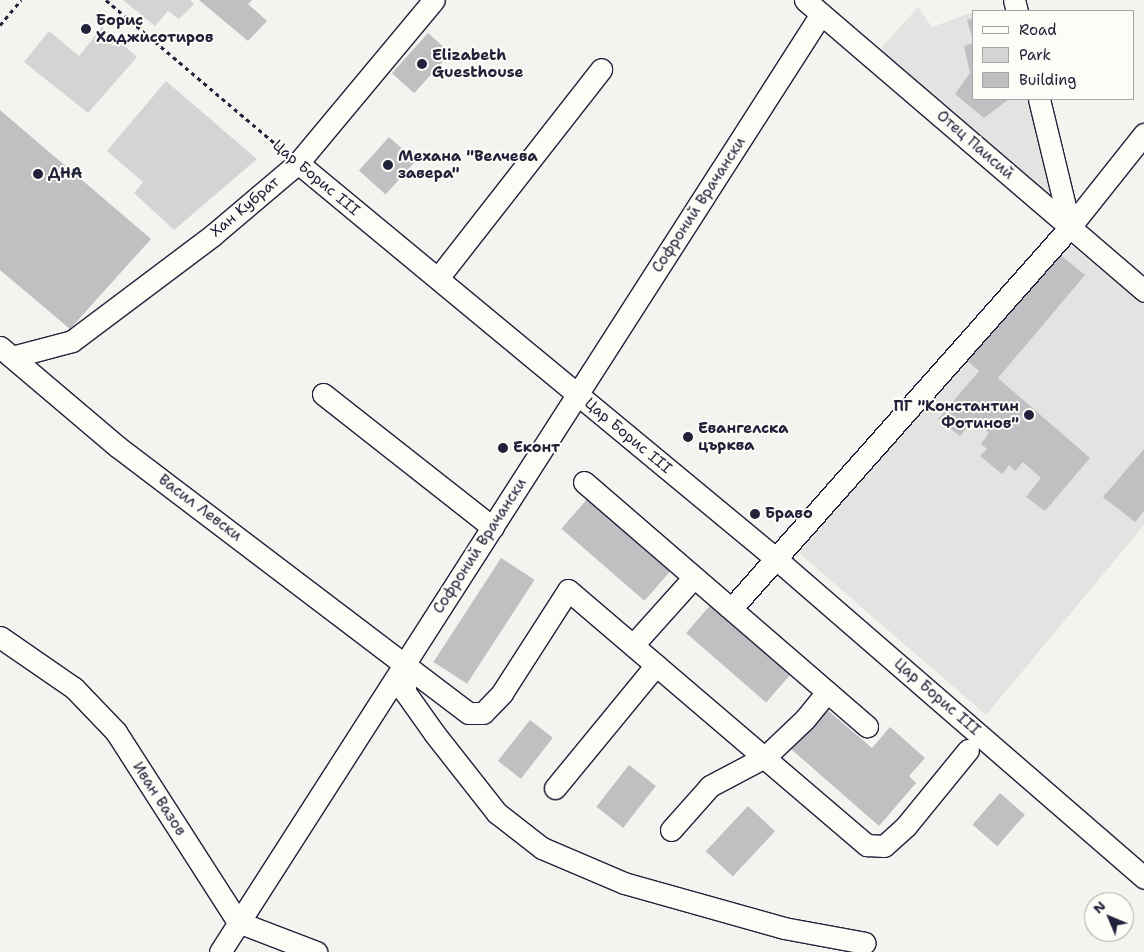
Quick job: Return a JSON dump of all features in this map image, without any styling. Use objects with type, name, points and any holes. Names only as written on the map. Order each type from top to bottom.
[{"type":"street","name":"Хан Кубрат","points":[[6,352],[72,341],[213,235],[298,163],[434,0]]},
{"type":"street","name":"Отец Паисий","points":[[805,0],[1144,291]]},
{"type":"street","name":"Софроний Врачански","points":[[220,952],[821,14]]},
{"type":"street","points":[[438,278],[601,69]]},
{"type":"street","points":[[1038,100],[1070,227]]},
{"type":"street","points":[[731,609],[774,557],[1070,227],[1144,134]]},
{"type":"street","name":"Цар Борис III","points":[[298,163],[774,557],[1144,878]]},
{"type":"street","name":"Васил Левски","points":[[6,352],[118,447],[405,662],[469,713],[483,714],[502,693],[568,590],[633,645]]},
{"type":"street","points":[[323,394],[493,528]]},
{"type":"street","points":[[584,482],[867,726]]},
{"type":"street","points":[[694,577],[633,645],[867,845],[884,846],[906,826],[968,750]]},
{"type":"street","name":"Иван Вазов","points":[[0,637],[74,688],[116,732],[238,922]]},
{"type":"street","points":[[405,662],[405,692],[434,733],[497,813],[542,848],[624,883],[784,928],[865,943]]},
{"type":"street","points":[[555,788],[656,665]]},
{"type":"street","points":[[671,830],[710,786],[764,757],[805,720],[827,692]]},
{"type":"street","points":[[238,922],[316,952]]},
{"type":"path","points":[[0,25],[21,0]]},
{"type":"path","name":"Цар Борис III","points":[[106,0],[298,163]]},
{"type":"shaded area","points":[[918,7],[932,27],[972,12],[972,100],[1032,100],[1070,227],[873,57]]},
{"type":"shaded area","name":"ПГ \"Константин Фотинов\"","points":[[1062,238],[1144,304],[1144,525],[986,715],[799,553]]},
{"type":"green space","points":[[123,0],[190,0],[194,4],[179,19],[168,11],[155,26]]},
{"type":"green space","points":[[102,27],[137,57],[88,113],[24,62],[49,31],[79,56]]},
{"type":"green space","points":[[166,81],[257,159],[174,230],[134,193],[143,182],[107,151]]},
{"type":"building","points":[[199,0],[252,0],[248,4],[267,21],[248,41]]},
{"type":"building","points":[[972,18],[972,37],[967,20]]},
{"type":"building","name":"Elizabeth Guesthouse","points":[[428,33],[450,53],[414,93],[392,73]]},
{"type":"building","points":[[972,43],[972,100],[1008,100],[984,118],[955,94],[970,73],[964,46]]},
{"type":"building","name":"ДНА","points":[[0,110],[151,239],[70,329],[0,270]]},
{"type":"building","points":[[389,137],[416,161],[386,195],[359,170]]},
{"type":"building","points":[[1058,253],[1085,275],[998,378],[1090,458],[1045,511],[1026,497],[1041,478],[1023,462],[1015,471],[1009,465],[1002,474],[980,456],[987,449],[981,444],[989,433],[974,420],[960,436],[938,419],[979,371],[964,358]]},
{"type":"building","points":[[1144,449],[1144,511],[1135,522],[1103,497]]},
{"type":"building","points":[[589,497],[672,569],[644,601],[561,529]]},
{"type":"building","points":[[501,558],[535,580],[467,684],[433,662]]},
{"type":"building","points":[[713,602],[793,672],[766,702],[686,633]]},
{"type":"building","points":[[825,708],[872,748],[890,727],[925,758],[909,776],[916,783],[879,826],[791,749]]},
{"type":"building","points":[[530,720],[553,738],[521,779],[498,761]]},
{"type":"building","points":[[629,765],[656,786],[623,828],[596,807]]},
{"type":"building","points":[[1000,793],[1025,815],[997,846],[972,825]]},
{"type":"building","points":[[748,806],[775,831],[733,877],[706,851]]},
{"type":"place","name":"Борис Хаджисотиров","points":[[86,29]]},
{"type":"place","name":"Elizabeth Guesthouse","points":[[422,64]]},
{"type":"place","name":"Механа \"Велчева завера\"","points":[[388,165]]},
{"type":"place","name":"ДНА","points":[[38,174]]},
{"type":"place","name":"ПГ \"Константин Фотинов\"","points":[[1029,415]]},
{"type":"place","name":"Евангелска църква","points":[[688,437]]},
{"type":"place","name":"Еконт","points":[[503,448]]},
{"type":"place","name":"Браво","points":[[755,514]]}]
